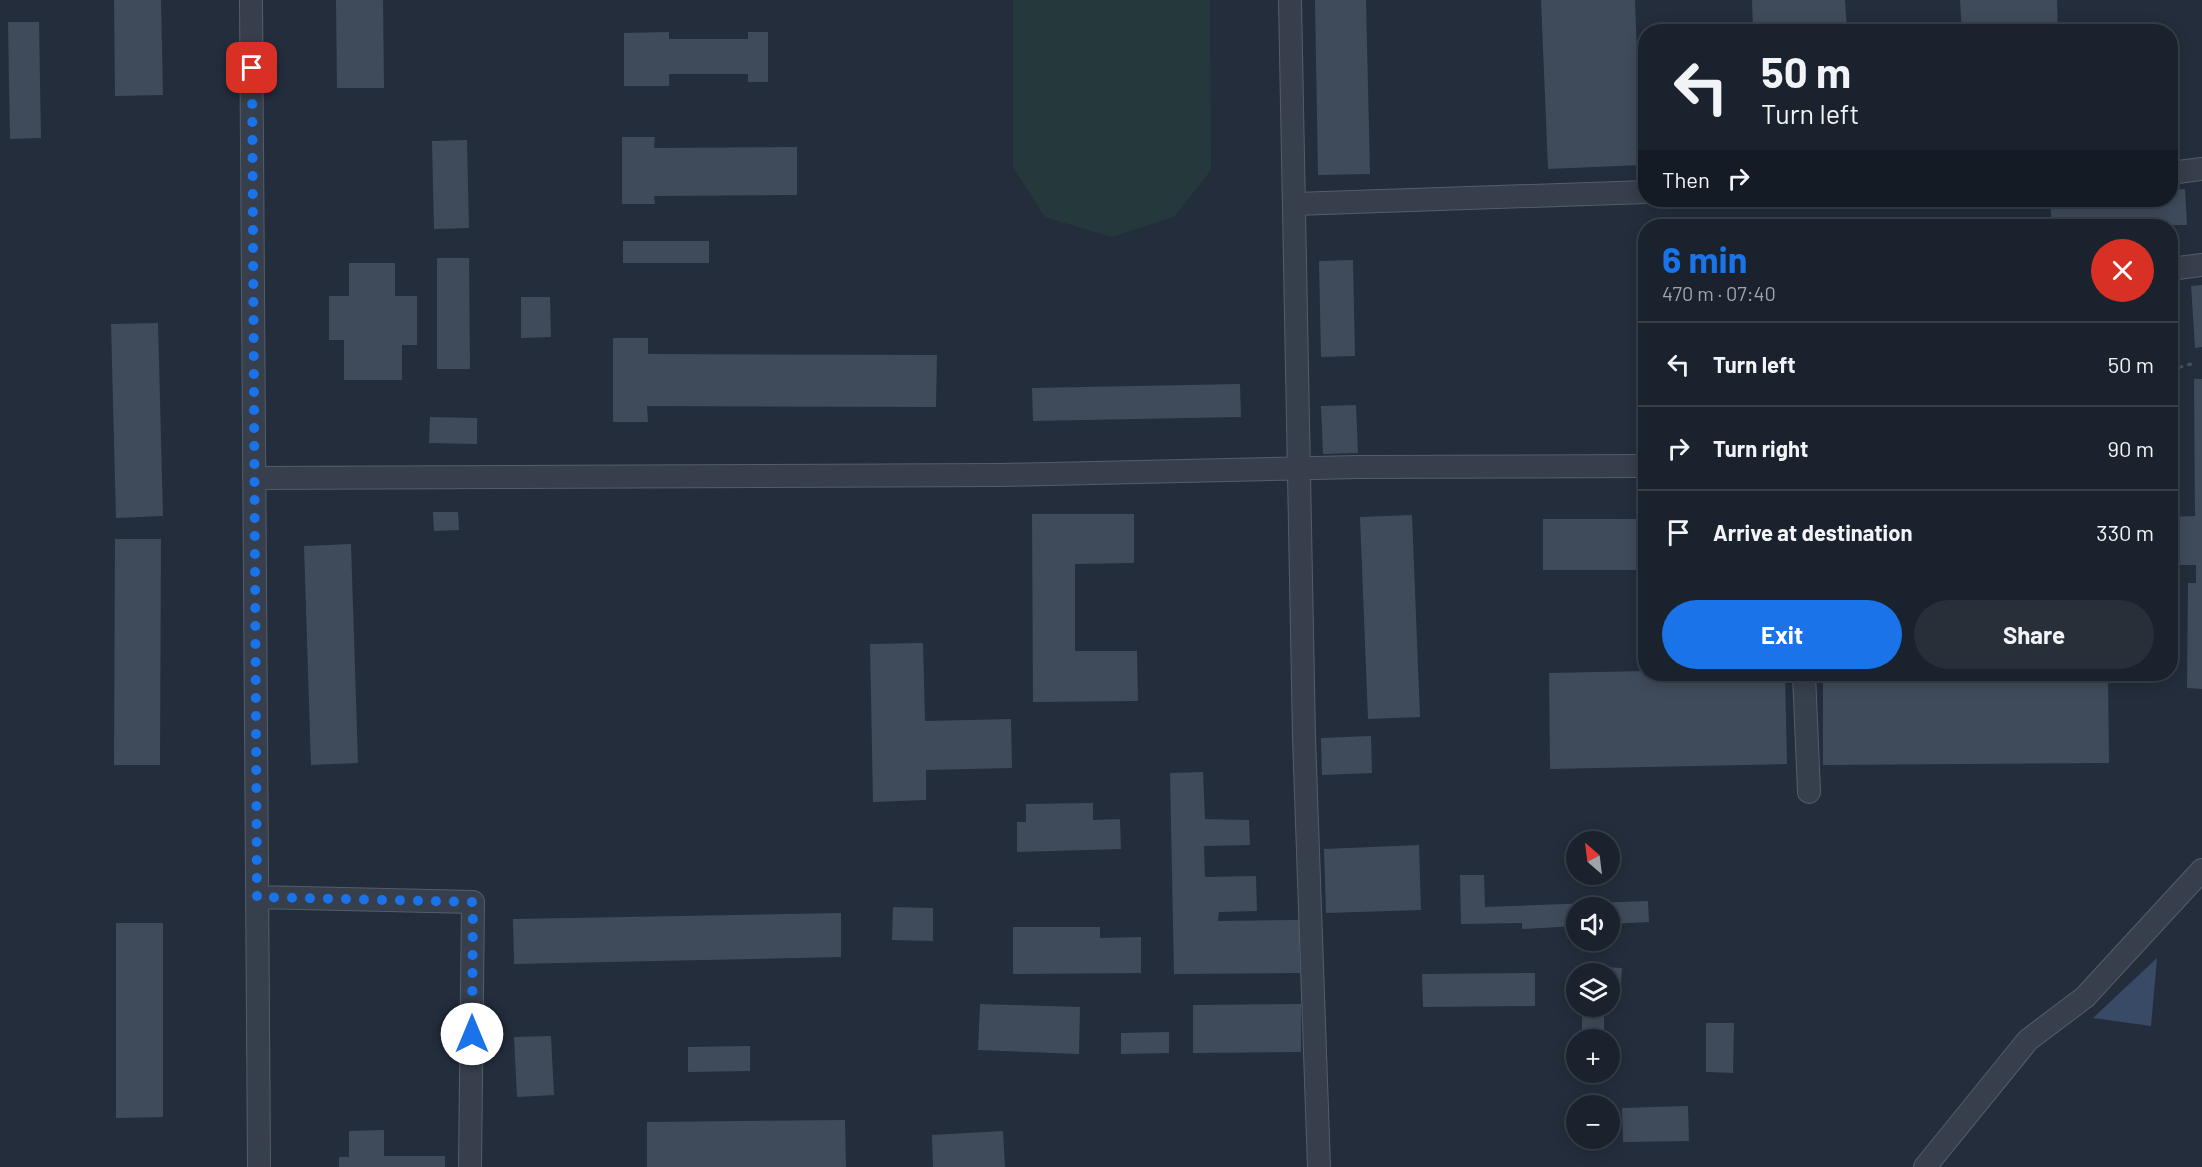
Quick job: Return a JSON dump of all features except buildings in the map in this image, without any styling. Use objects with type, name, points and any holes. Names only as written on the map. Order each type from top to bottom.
[{"type":"lane","points":[[251,0],[259,1167]]},
{"type":"lane","points":[[1290,0],[1304,737],[1319,1167]]},
{"type":"lane","points":[[2178,172],[2202,169]]},
{"type":"lane","points":[[1295,204],[1638,192]]},
{"type":"lane","points":[[2178,267],[2202,265]]},
{"type":"lane","points":[[254,478],[1001,476],[1358,467],[1638,466]]},
{"type":"lane","points":[[1804,681],[1809,792]]},
{"type":"lane","points":[[1925,1167],[2028,1040],[2085,997],[2202,870]]},
{"type":"lane","points":[[257,897],[473,902],[470,1167]]},
{"type":"path","points":[[2178,368],[2194,363]]},
{"type":"green space","points":[[1013,0],[1210,0],[1211,170],[1174,217],[1111,237],[1045,217],[1013,167]]},
{"type":"water","points":[[2157,958],[2151,1026],[2093,1018]]},
{"type":"route","points":[[252,68],[257,897],[473,902],[472,1034]]}]
